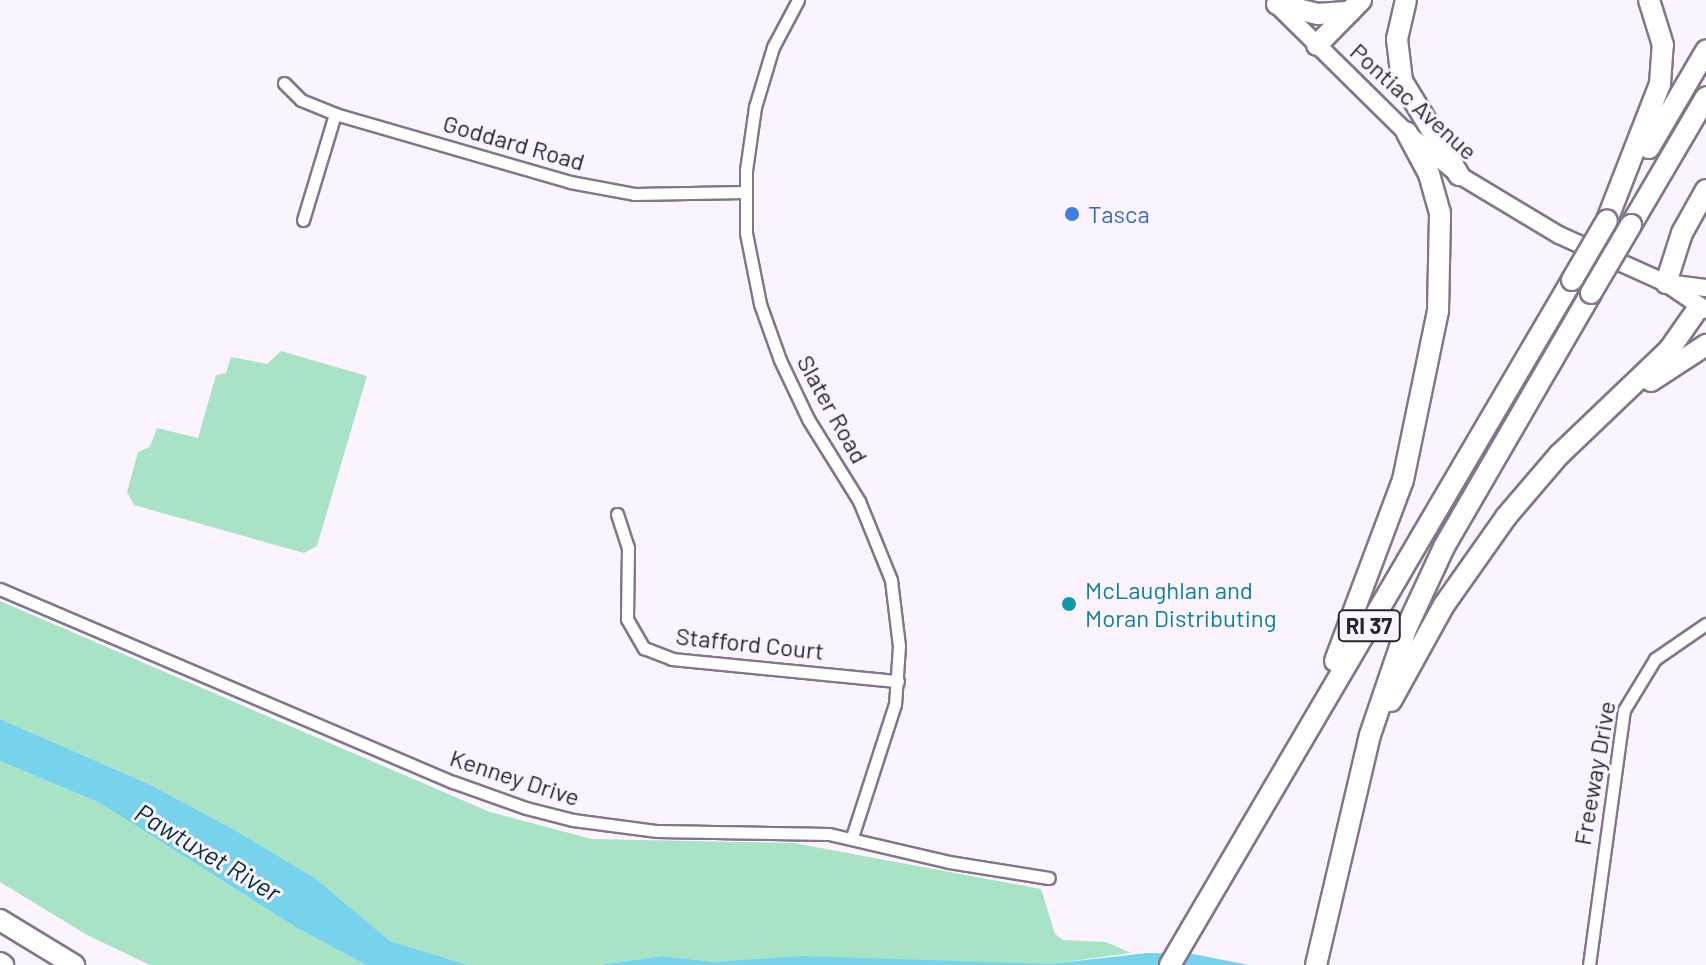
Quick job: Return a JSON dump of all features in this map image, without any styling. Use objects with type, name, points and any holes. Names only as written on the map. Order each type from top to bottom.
[{"type":"highway","points":[[1406,0],[1397,39],[1402,81],[1459,175]]},
{"type":"highway","points":[[1607,220],[1660,84],[1663,45],[1649,0]]},
{"type":"highway","points":[[1275,2],[1318,14],[1355,6]]},
{"type":"highway","points":[[1317,45],[1355,6]]},
{"type":"highway","name":"RI 37","points":[[1170,965],[1706,51]]},
{"type":"highway","name":"RI 37","points":[[1318,958],[1364,759],[1390,671],[1429,578],[1706,97]]},
{"type":"highway","points":[[1251,827],[1365,591],[1419,420],[1436,324],[1444,241],[1433,185],[1407,133]]},
{"type":"highway","points":[[1666,283],[1679,240],[1706,190]]},
{"type":"highway","points":[[1364,759],[1415,653],[1473,560],[1540,475],[1669,350],[1704,300]]},
{"type":"highway","points":[[1598,417],[1706,345]]},
{"type":"highway","points":[[0,920],[74,965]]},
{"type":"main road","name":"Pontiac Avenue","points":[[1275,2],[1407,133],[1459,175],[1575,244],[1704,300]]},
{"type":"street","name":"Slater Road","points":[[798,0],[773,47],[759,92],[745,192],[751,265],[769,330],[808,419],[859,501],[891,580],[898,681],[889,733],[852,837]]},
{"type":"street","name":"Goddard Road","points":[[284,83],[301,100],[335,114],[613,192],[745,192]]},
{"type":"street","points":[[303,220],[335,114]]},
{"type":"street","name":"Stafford Court","points":[[617,514],[628,547],[627,619],[644,648],[672,659],[898,681]]},
{"type":"street","name":"Kenney Drive","points":[[0,589],[453,782],[526,808],[629,828],[785,829],[852,837],[949,862],[1049,878]]},
{"type":"street","name":"Freeway Drive","points":[[1589,965],[1624,710],[1655,659],[1706,624]]},
{"type":"green space","points":[[281,351],[367,376],[317,546],[304,553],[134,505],[127,492],[138,452],[150,447],[157,428],[198,438],[216,375],[226,373],[231,357],[267,364]]},
{"type":"green space","points":[[0,601],[490,812],[592,839],[794,843],[1041,889],[1055,934],[1063,940],[1106,942],[1131,953],[1050,964],[715,962],[662,956],[600,965],[468,965],[390,941],[315,878],[235,830],[149,784],[0,719]]},
{"type":"green space","points":[[0,761],[100,803],[297,928],[366,965],[150,965],[87,935],[0,882]]},
{"type":"water","name":"Pawtuxet River","points":[[0,719],[149,784],[235,830],[315,878],[390,941],[468,965],[366,965],[297,928],[100,803],[0,761]]},
{"type":"water","points":[[1147,953],[1193,954],[1249,965],[600,965],[662,956],[715,962],[802,956],[1050,964]]},
{"type":"place","name":"Tasca","points":[[1072,214]]},
{"type":"place","name":"McLaughlan and Moran Distributing","points":[[1069,604]]}]
